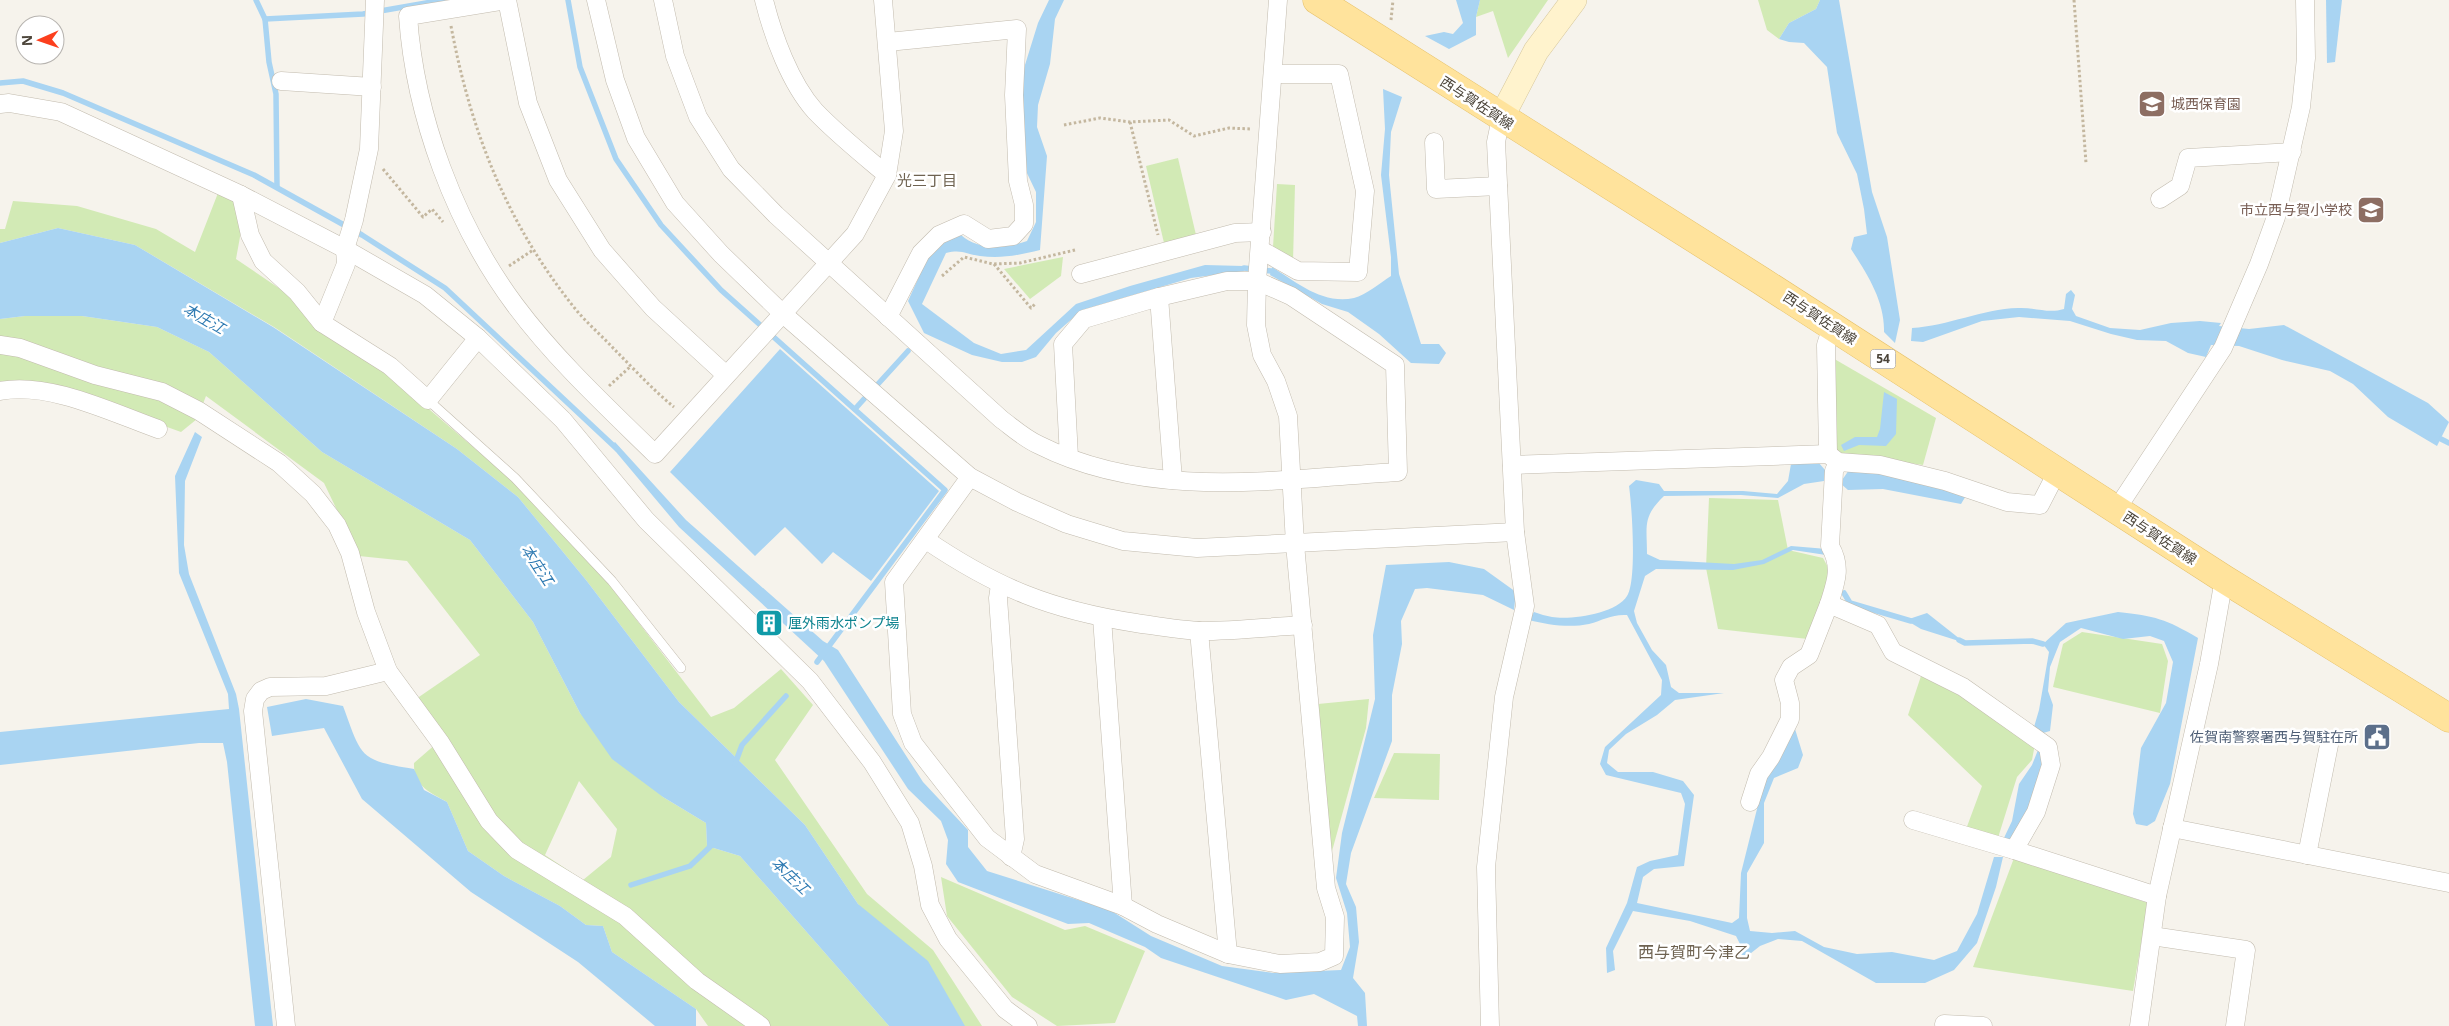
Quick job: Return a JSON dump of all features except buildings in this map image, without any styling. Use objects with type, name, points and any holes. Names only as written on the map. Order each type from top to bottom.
[{"type":"main road","name":"西与賀佐賀線","points":[[1317,0],[1832,326],[2224,579],[2449,718]]},
{"type":"street","points":[[726,375],[653,308],[602,250],[558,180],[528,103],[506,0],[450,11],[408,16],[409,36],[422,103],[442,170],[467,225],[495,275],[516,306],[598,397],[655,454],[855,234],[887,175],[894,131],[883,0]]},
{"type":"street","points":[[596,0],[615,80],[636,138],[675,203],[721,254],[782,313],[970,478],[1017,502],[1067,524],[1123,541],[1197,548],[1515,532]]},
{"type":"street","points":[[663,0],[674,56],[698,117],[731,169],[828,263],[1001,419],[1038,445],[1130,476],[1200,483],[1398,472],[1395,365],[1291,296],[1235,233],[1082,274]]},
{"type":"street","points":[[764,0],[770,27],[791,73],[814,109],[846,141],[887,175]]},
{"type":"street","points":[[970,478],[894,582],[902,714],[914,743],[987,838],[1034,874],[1123,906],[1157,924],[1228,954],[1280,964],[1320,962],[1334,956],[1336,939],[1334,917],[1326,888],[1295,544],[1293,478],[1288,416],[1276,381],[1262,356],[1256,325],[1278,0]]},
{"type":"street","points":[[1490,1026],[1486,868],[1504,697],[1525,606],[1515,532],[1496,142],[1501,118],[1536,50],[1574,0]]},
{"type":"street","points":[[2116,510],[2223,348],[2259,264],[2276,217],[2301,108],[2306,58],[2305,0]]},
{"type":"street","points":[[322,323],[346,264],[347,244],[369,150],[375,8]]},
{"type":"street","points":[[888,42],[1017,29],[1014,94],[1018,181],[1024,205],[1024,224],[1013,236],[988,239],[964,224],[938,235],[921,253],[888,316]]},
{"type":"street","points":[[1069,457],[1063,344],[1084,319],[1159,297],[1226,281],[1259,260],[1298,271],[1358,272],[1365,191],[1339,74],[1274,74]]},
{"type":"street","points":[[280,81],[372,87]]},
{"type":"street","points":[[0,104],[9,103],[61,112],[347,244],[424,295],[478,338],[563,420],[646,520],[810,681],[872,762],[910,824],[923,866],[930,905],[948,939],[1005,1009],[1028,1026]]},
{"type":"street","points":[[1434,142],[1436,189],[1498,186]]},
{"type":"street","points":[[2160,199],[2180,186],[2188,158],[2292,152]]},
{"type":"street","points":[[242,196],[250,235],[263,261],[297,292],[322,323],[390,366],[428,400],[478,338]]},
{"type":"street","points":[[1159,297],[1173,480]]},
{"type":"street","points":[[1750,802],[1758,774],[1771,758],[1790,719],[1790,703],[1784,680],[1790,667],[1809,655],[1830,604],[1838,576],[1836,557],[1830,546],[1834,471],[1826,345],[1832,326]]},
{"type":"street","points":[[0,346],[20,348],[95,374],[162,392],[199,411],[279,463],[312,494],[337,525],[350,553],[366,612],[388,671],[440,742],[490,821],[517,850],[626,916],[697,981],[761,1026]]},
{"type":"street","points":[[0,391],[33,390],[74,399],[158,429]]},
{"type":"street","points":[[1512,465],[1833,458],[1880,465],[1946,481],[2007,502],[2040,505],[2057,472]]},
{"type":"street","points":[[926,540],[958,562],[1000,585],[1049,605],[1102,618],[1199,631],[1303,625]]},
{"type":"street","points":[[2139,1026],[2157,896],[2209,664],[2224,579]]},
{"type":"street","points":[[1000,585],[998,598],[1015,839],[1011,857]]},
{"type":"street","points":[[1830,604],[1878,625],[1893,652],[1963,687],[2048,747],[2051,765],[2036,812],[2014,850]]},
{"type":"street","points":[[1102,618],[1123,906]]},
{"type":"street","points":[[1199,631],[1228,954]]},
{"type":"street","points":[[286,1026],[253,711],[255,699],[261,691],[270,687],[326,686],[388,671]]},
{"type":"street","points":[[2307,855],[2330,740]]},
{"type":"street","points":[[1913,820],[2157,896]]},
{"type":"street","points":[[2172,828],[2449,883]]},
{"type":"street","points":[[2152,936],[2246,950],[2235,1026]]},
{"type":"street","points":[[1944,1024],[1982,1026]]},
{"type":"lane","points":[[428,400],[515,478],[541,505],[612,581],[681,668]]},
{"type":"path","points":[[2074,0],[2086,164]]},
{"type":"path","points":[[450,11],[468,102],[485,154],[507,206],[533,250],[578,311],[630,366],[673,407],[680,400]]},
{"type":"path","points":[[1064,125],[1100,118],[1130,122],[1169,120],[1194,136],[1229,128],[1270,129]]},
{"type":"path","points":[[1130,122],[1162,252]]},
{"type":"path","points":[[942,276],[964,256],[993,264],[1020,264],[1075,250]]},
{"type":"path","points":[[993,264],[1031,308],[1036,303]]},
{"type":"path","points":[[598,397],[630,366]]},
{"type":"green space","points":[[1480,0],[1548,0],[1508,58],[1493,11],[1476,17]]},
{"type":"green space","points":[[1758,0],[1820,0],[1816,9],[1789,23],[1779,39],[1767,30]]},
{"type":"green space","points":[[1178,158],[1196,235],[1164,243],[1146,166]]},
{"type":"green space","points":[[1277,184],[1295,185],[1293,262],[1273,247]]},
{"type":"green space","points":[[218,193],[234,200],[242,226],[236,259],[295,299],[310,323],[387,373],[516,484],[609,584],[711,717],[734,708],[781,669],[813,705],[775,760],[867,894],[933,950],[982,1026],[950,1026],[858,904],[805,825],[679,702],[586,580],[518,497],[457,449],[274,327],[135,245],[58,228],[0,243],[0,229],[5,229],[13,201],[77,206],[156,229],[195,252]]},
{"type":"green space","points":[[1063,257],[1061,276],[1030,299],[1004,269]]},
{"type":"green space","points":[[25,316],[82,316],[157,327],[209,352],[322,452],[470,540],[533,622],[580,713],[663,797],[706,823],[707,846],[740,856],[889,1026],[708,1026],[696,1009],[612,952],[603,926],[586,925],[560,906],[504,876],[468,851],[447,802],[424,788],[416,778],[414,763],[445,736],[416,699],[480,655],[407,561],[359,556],[324,483],[206,396],[197,419],[181,432],[45,383],[0,382],[0,319]],"holes":[[[579,781],[617,829],[611,857],[583,880],[545,855]]]},
{"type":"green space","points":[[1831,357],[1936,418],[1923,465],[1835,452]]},
{"type":"green space","points":[[1709,498],[1778,500],[1788,550],[1823,558],[1832,575],[1808,639],[1718,629],[1706,568]]},
{"type":"green space","points":[[2082,632],[2162,644],[2168,661],[2160,713],[2053,687],[2063,644]]},
{"type":"green space","points":[[1923,670],[2035,744],[2032,760],[2017,777],[1997,841],[1965,832],[1982,786],[1908,715]]},
{"type":"green space","points":[[1369,699],[1366,728],[1329,862],[1318,704]]},
{"type":"green space","points":[[1394,753],[1440,754],[1439,800],[1374,798]]},
{"type":"green space","points":[[2014,858],[2148,903],[2133,991],[1973,967]]},
{"type":"green space","points":[[941,877],[1065,930],[1085,926],[1145,951],[1115,1023],[1057,1026],[1012,997],[947,916]]},
{"type":"water","points":[[1049,0],[1064,0],[1055,19],[1050,64],[1038,105],[1037,127],[1047,156],[1040,250],[1003,257],[980,256],[960,252],[946,253],[922,304],[974,343],[1001,354],[1026,350],[1076,304],[1130,286],[1205,265],[1243,266],[1244,271],[1191,278],[1082,310],[1056,333],[1036,357],[1022,362],[1002,362],[972,355],[924,333],[908,301],[928,257],[943,241],[961,235],[976,244],[984,246],[1010,245],[1027,241],[1036,222],[1036,192],[1025,169],[1020,81],[1038,23]]},
{"type":"water","points":[[1456,0],[1480,0],[1476,17],[1476,35],[1449,49],[1425,36],[1444,32],[1453,34],[1463,23]]},
{"type":"water","points":[[1820,0],[1839,0],[1872,192],[1887,237],[1900,320],[1895,343],[1884,332],[1882,309],[1874,288],[1851,249],[1854,237],[1867,234],[1864,209],[1857,174],[1837,133],[1827,67],[1804,43],[1779,39],[1789,23],[1816,9]]},
{"type":"water","points":[[2326,0],[2342,0],[2335,62],[2327,63]]},
{"type":"water","points":[[1383,89],[1402,97],[1391,132],[1389,175],[1399,274],[1421,344],[1439,344],[1446,353],[1439,364],[1411,363],[1379,334],[1348,312],[1322,304],[1270,275],[1272,267],[1310,291],[1331,298],[1343,299],[1354,298],[1363,294],[1391,276],[1391,257],[1381,175],[1385,129]]},
{"type":"water","name":"本庄江","points":[[58,228],[135,245],[273,327],[457,449],[518,497],[586,580],[679,702],[805,825],[858,904],[928,961],[965,1026],[889,1026],[740,856],[707,846],[706,823],[663,797],[612,759],[580,713],[533,622],[470,540],[322,452],[209,352],[157,327],[82,316],[25,316],[0,319],[0,243]]},
{"type":"water","points":[[2071,290],[2075,295],[2072,309],[2076,316],[2110,328],[2140,330],[2171,323],[2200,321],[2221,323],[2219,326],[2249,329],[2284,325],[2428,403],[2449,422],[2437,446],[2388,417],[2353,384],[2330,371],[2282,360],[2239,346],[2211,345],[2206,357],[2188,353],[2166,341],[2137,340],[2070,321],[2019,317],[1982,321],[1923,342],[1911,341],[1912,328],[1939,324],[1991,311],[2018,308],[2052,311],[2064,309],[2066,294]]},
{"type":"water","points":[[780,349],[939,491],[871,581],[833,552],[822,564],[785,527],[755,556],[670,472]]},
{"type":"water","points":[[1884,392],[1897,399],[1896,434],[1886,446],[1859,445],[1844,451],[1841,445],[1855,437],[1877,437],[1880,429]]},
{"type":"water","points":[[195,432],[202,437],[185,481],[184,545],[189,574],[236,694],[239,709],[273,1026],[255,1026],[227,762],[223,743],[199,743],[0,765],[0,732],[229,709],[228,694],[179,573],[175,476]]},
{"type":"water","points":[[615,442],[686,520],[823,641],[838,650],[923,782],[968,830],[968,847],[987,871],[1110,910],[1151,936],[1222,966],[1273,973],[1341,970],[1350,947],[1347,913],[1336,878],[1342,833],[1375,699],[1373,635],[1386,565],[1449,562],[1484,569],[1516,592],[1514,610],[1483,595],[1427,588],[1415,589],[1401,621],[1402,644],[1392,695],[1392,741],[1351,853],[1346,884],[1356,907],[1359,942],[1353,978],[1365,993],[1367,1026],[1358,1026],[1357,1016],[1314,994],[1286,1000],[1161,958],[1145,947],[1089,923],[1068,924],[958,882],[946,864],[948,840],[941,821],[908,789],[824,661],[679,527],[611,446]]},
{"type":"water","points":[[1819,463],[1825,470],[1824,481],[1804,484],[1778,498],[1741,495],[1664,496],[1649,516],[1647,522],[1647,554],[1660,560],[1734,564],[1762,560],[1791,546],[1827,549],[1826,555],[1793,550],[1764,564],[1733,570],[1656,569],[1645,576],[1634,611],[1637,623],[1652,650],[1666,665],[1671,687],[1679,693],[1724,693],[1675,700],[1657,715],[1626,734],[1609,750],[1607,763],[1618,772],[1653,772],[1683,781],[1694,795],[1684,866],[1654,869],[1643,877],[1637,903],[1732,923],[1739,918],[1741,873],[1758,805],[1768,774],[1795,729],[1803,755],[1798,768],[1774,778],[1764,803],[1764,843],[1747,873],[1747,918],[1750,931],[1772,933],[1795,931],[1824,947],[1857,954],[1892,952],[1934,960],[1957,951],[1977,914],[1994,857],[2003,857],[1996,887],[1977,943],[1954,970],[1925,983],[1876,983],[1802,941],[1778,939],[1760,946],[1741,961],[1742,948],[1736,936],[1690,921],[1633,911],[1613,951],[1615,970],[1607,973],[1606,948],[1627,903],[1637,867],[1650,861],[1678,855],[1685,804],[1681,793],[1606,775],[1600,764],[1605,747],[1661,695],[1662,680],[1627,615],[1612,616],[1589,624],[1574,626],[1551,625],[1529,620],[1534,612],[1560,618],[1592,614],[1613,607],[1627,596],[1630,588],[1633,560],[1629,486],[1636,480],[1659,484],[1664,491],[1743,491],[1777,494],[1788,481],[1791,464]]},
{"type":"water","points":[[1849,470],[1876,470],[1967,494],[1961,504],[1883,489],[1848,490],[1840,483]]},
{"type":"water","points":[[2118,612],[2160,619],[2198,638],[2170,784],[2155,821],[2147,826],[2136,824],[2133,814],[2141,748],[2166,703],[2173,662],[2164,641],[2150,636],[2123,639],[2081,628],[2060,642],[2050,667],[2048,691],[2053,705],[2050,731],[2043,733],[2034,727],[2039,710],[2049,652],[2043,644],[2066,623]]},
{"type":"water","points":[[1927,613],[1965,643],[1921,629],[1906,620]]},
{"type":"water","points":[[306,699],[343,706],[354,736],[365,753],[372,759],[382,763],[414,769],[424,790],[447,802],[468,851],[504,876],[560,906],[586,925],[603,926],[612,952],[696,1009],[696,1026],[655,1026],[578,962],[471,892],[362,799],[324,728],[272,736],[267,707]]},
{"type":"water","points":[[2038,750],[2046,755],[2027,822],[2009,842],[2003,840],[2012,821],[2019,784],[2032,765]]},
{"type":"waterway","points":[[256,0],[265,19],[363,14],[443,0]]},
{"type":"waterway","points":[[568,0],[580,67],[616,159],[661,225],[721,290],[945,490],[817,662]]},
{"type":"waterway","points":[[265,19],[269,62],[276,94],[277,187]]},
{"type":"waterway","points":[[0,83],[23,81],[63,93],[254,175],[362,235],[445,288],[617,449]]},
{"type":"waterway","points":[[1244,268],[1271,271]]},
{"type":"waterway","points":[[878,384],[908,351]]},
{"type":"waterway","points":[[855,409],[864,399]]},
{"type":"waterway","points":[[2441,439],[2449,443]]},
{"type":"waterway","points":[[1844,593],[1850,603],[1911,621]]},
{"type":"waterway","points":[[1959,640],[1965,643],[2032,641],[2043,644]]},
{"type":"waterway","points":[[735,764],[742,745],[786,696]]},
{"type":"waterway","points":[[631,885],[690,866],[714,843]]},
{"type":"place","name":"城西保育園","points":[[2152,104]]},
{"type":"place","name":"市立西与賀小学校","points":[[2371,210]]},
{"type":"place","name":"厘外雨水ポンプ場","points":[[769,623]]},
{"type":"place","name":"佐賀南警察署西与賀駐在所","points":[[2377,737]]},
{"type":"district","name":"光三丁目","points":[[927,181]]},
{"type":"district","name":"西与賀町今津乙","points":[[1694,952]]}]
